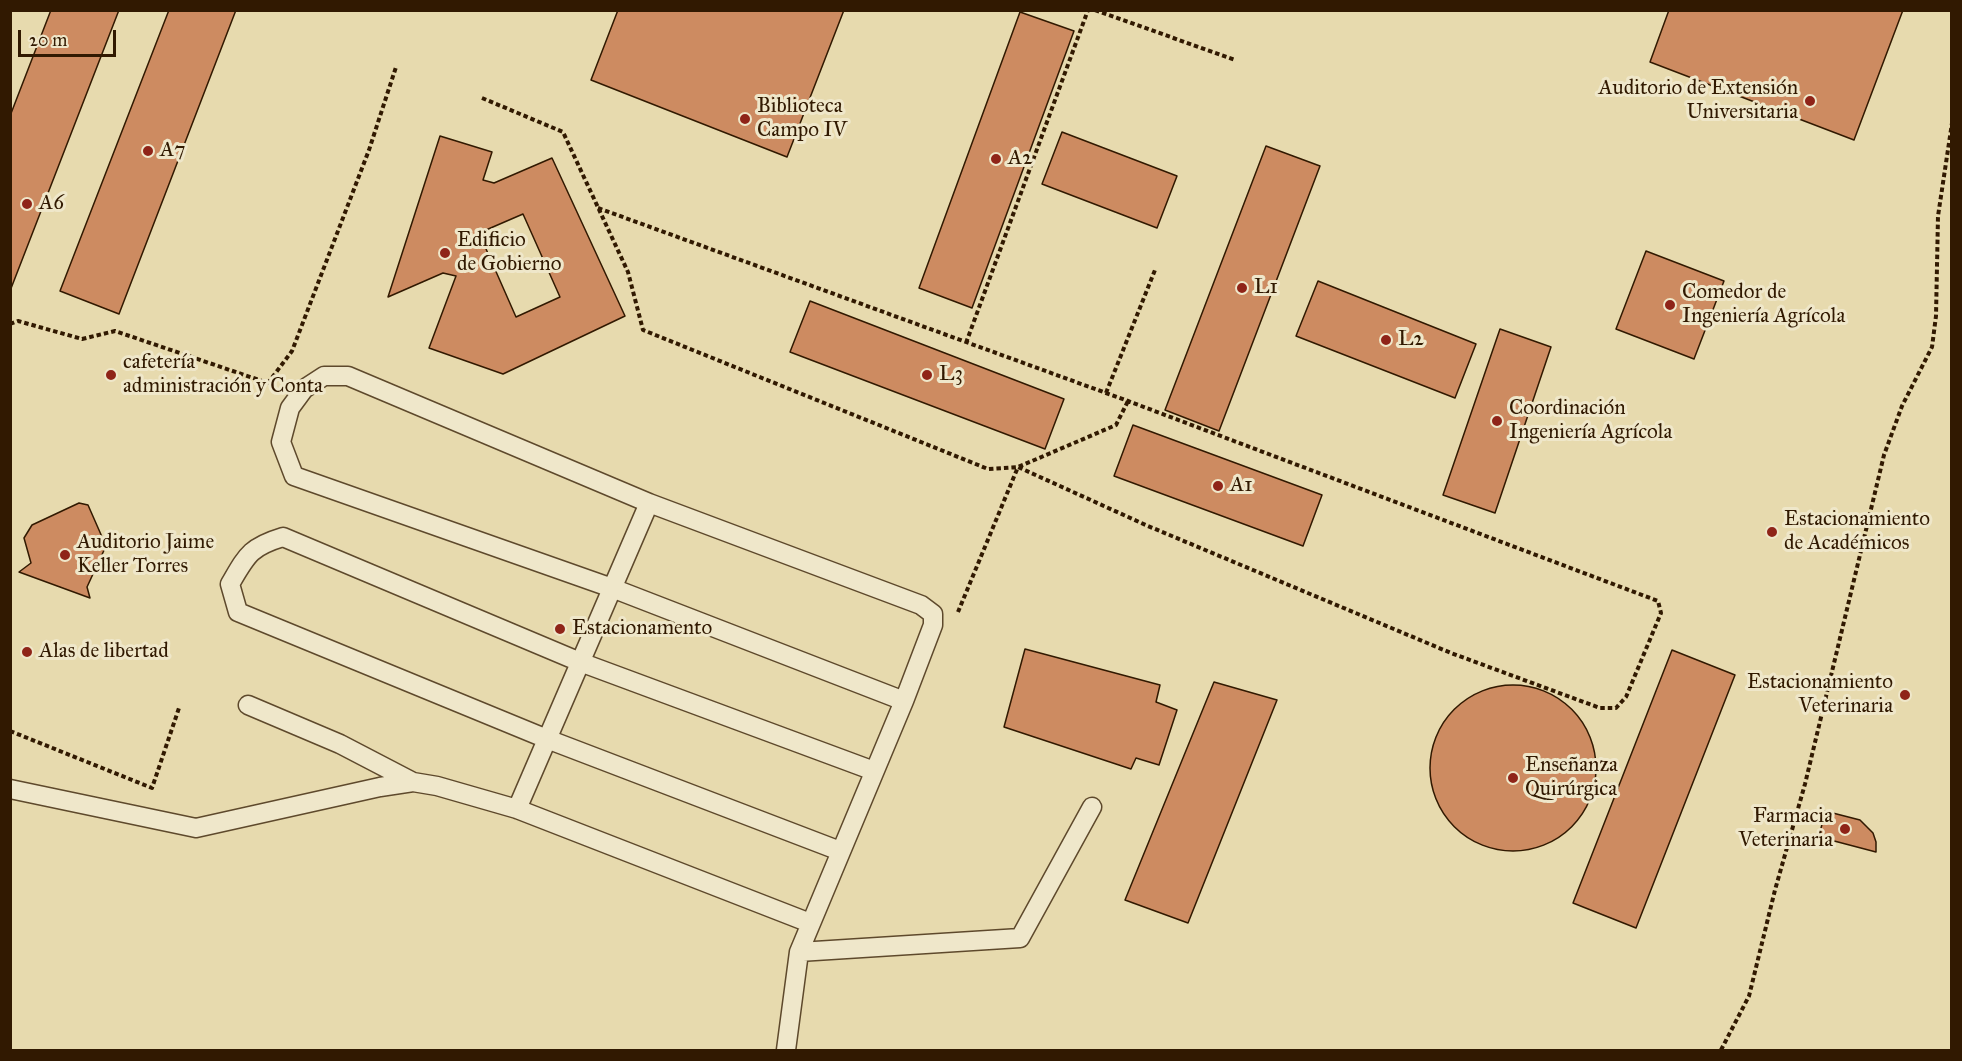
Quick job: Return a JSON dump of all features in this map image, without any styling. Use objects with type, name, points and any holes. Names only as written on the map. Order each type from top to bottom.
[{"type":"lane","points":[[786,1050],[799,952],[904,701],[933,625],[933,614],[921,605],[649,503],[348,376],[324,376],[304,389],[290,408],[281,442],[294,476],[612,588],[904,701]]},
{"type":"lane","points":[[517,809],[649,503]]},
{"type":"lane","points":[[840,850],[547,739],[238,612],[230,584],[246,556],[262,543],[283,537],[580,662],[874,771]]},
{"type":"lane","points":[[248,705],[340,744],[413,782],[437,786],[517,809],[810,923]]},
{"type":"lane","points":[[10,789],[196,828],[380,787],[413,782]]},
{"type":"lane","points":[[799,952],[1020,938],[1092,807]]},
{"type":"path","points":[[966,343],[1088,10]]},
{"type":"path","points":[[1095,10],[1235,60]]},
{"type":"path","points":[[10,324],[18,321],[82,339],[116,332],[268,383],[292,351],[369,150],[396,67]]},
{"type":"path","points":[[482,98],[563,132],[628,272],[642,330],[988,469],[1018,467],[1116,425],[1128,401]]},
{"type":"path","points":[[1721,1050],[1749,996],[1775,890],[1805,784],[1884,455],[1902,406],[1932,347],[1936,316],[1938,216],[1952,123]]},
{"type":"path","points":[[598,208],[1128,401],[1658,601],[1661,614],[1626,697],[1616,708],[1600,708],[1451,653],[1149,526],[1018,467]]},
{"type":"path","points":[[1106,393],[1155,270]]},
{"type":"path","points":[[956,620],[1018,467]]},
{"type":"path","points":[[10,731],[152,788],[179,708]]},
{"type":"building","name":"A6","points":[[51,10],[119,10],[10,291],[10,116]]},
{"type":"building","name":"A7","points":[[169,10],[236,10],[119,314],[60,291]]},
{"type":"building","name":"Biblioteca Campo IV","points":[[618,10],[844,10],[787,157],[591,80]]},
{"type":"building","name":"Auditorio de Extensión Universitaria","points":[[1669,10],[1903,10],[1854,140],[1650,62]]},
{"type":"building","name":"A2","points":[[1020,12],[1074,31],[972,308],[919,288]]},
{"type":"building","points":[[1062,132],[1177,176],[1157,228],[1042,184]]},
{"type":"building","name":"Edificio de Gobierno","points":[[440,136],[492,152],[483,180],[494,183],[552,158],[625,316],[503,374],[429,348],[456,276],[443,273],[388,297]],"holes":[[[523,214],[560,297],[516,317],[479,233]]]},
{"type":"building","name":"L1","points":[[1266,146],[1320,166],[1219,431],[1165,410]]},
{"type":"building","name":"Comedor de Ingeniería Agrícola","points":[[1646,251],[1724,281],[1694,359],[1616,329]]},
{"type":"building","name":"L2","points":[[1318,281],[1476,344],[1455,398],[1296,336]]},
{"type":"building","name":"L3","points":[[810,301],[1064,399],[1045,449],[790,352]]},
{"type":"building","name":"Coordinación Ingeniería Agrícola","points":[[1500,329],[1551,347],[1495,513],[1443,495]]},
{"type":"building","name":"A1","points":[[1133,425],[1322,495],[1303,546],[1114,476]]},
{"type":"building","name":"Auditorio Jaime Keller Torres","points":[[79,503],[88,505],[106,546],[87,587],[90,598],[19,572],[31,563],[24,538],[32,525]]},
{"type":"building","points":[[1025,649],[1160,685],[1156,702],[1177,710],[1159,765],[1136,758],[1131,769],[1004,727]]},
{"type":"building","points":[[1672,650],[1735,675],[1636,928],[1573,903]]},
{"type":"building","points":[[1214,682],[1277,700],[1188,923],[1125,900]]},
{"type":"building","name":"Enseñanza Quirúrgica","points":[[1513,685],[1529,686],[1545,691],[1572,709],[1590,736],[1595,752],[1595,784],[1590,800],[1572,827],[1545,845],[1529,850],[1513,851],[1497,850],[1481,845],[1454,827],[1436,800],[1431,784],[1430,768],[1431,752],[1436,736],[1454,709],[1481,691],[1497,686]]},
{"type":"building","name":"Farmacia Veterinaria","points":[[1825,811],[1860,820],[1873,833],[1876,852],[1819,837]]},
{"type":"place","name":"Auditorio de Extensión Universitaria","points":[[1810,101]]},
{"type":"place","name":"Biblioteca Campo IV","points":[[745,119]]},
{"type":"place","name":"A7","points":[[148,151]]},
{"type":"place","name":"A2","points":[[996,159]]},
{"type":"place","name":"A6","points":[[27,204]]},
{"type":"place","name":"Edificio de Gobierno","points":[[445,253]]},
{"type":"place","name":"L1","points":[[1242,288]]},
{"type":"place","name":"Comedor de Ingeniería Agrícola","points":[[1670,305]]},
{"type":"place","name":"L2","points":[[1386,340]]},
{"type":"place","name":"cafetería administración y Conta","points":[[111,375]]},
{"type":"place","name":"L3","points":[[927,375]]},
{"type":"place","name":"Coordinación Ingeniería Agrícola","points":[[1497,421]]},
{"type":"place","name":"A1","points":[[1218,486]]},
{"type":"place","name":"Estacionamiento de Académicos","points":[[1772,532]]},
{"type":"place","name":"Auditorio Jaime Keller Torres","points":[[65,555]]},
{"type":"place","name":"Estacionamento","points":[[560,629]]},
{"type":"place","name":"Alas de libertad","points":[[27,652]]},
{"type":"place","name":"Estacionamiento Veterinaria","points":[[1905,695]]},
{"type":"place","name":"Enseñanza Quirúrgica","points":[[1513,778]]},
{"type":"place","name":"Farmacia Veterinaria","points":[[1845,829]]}]
